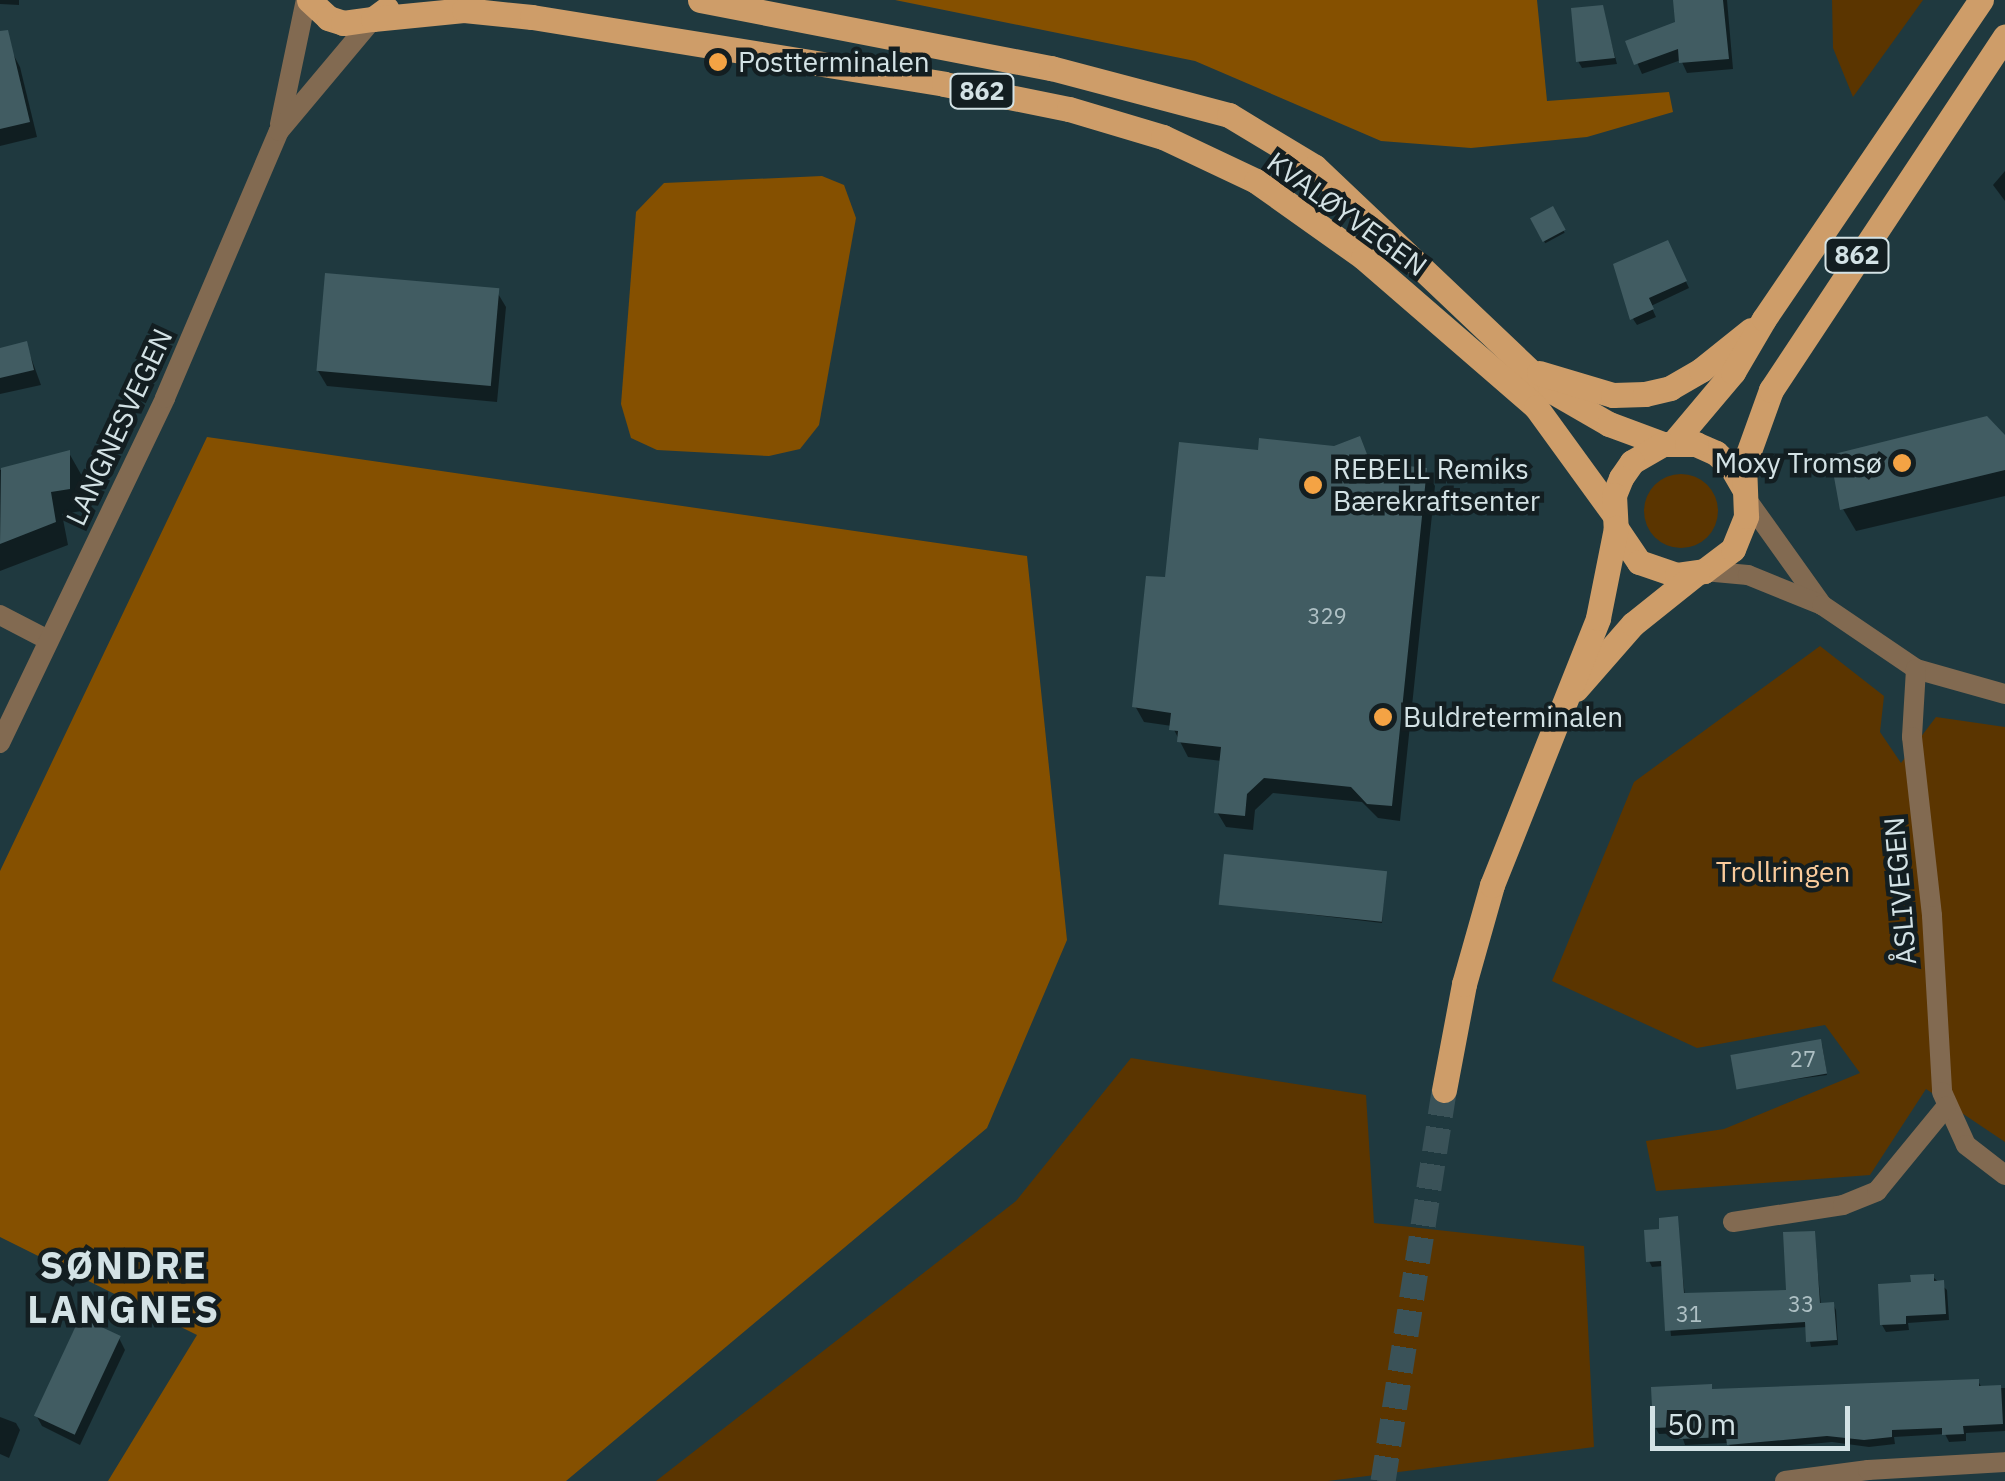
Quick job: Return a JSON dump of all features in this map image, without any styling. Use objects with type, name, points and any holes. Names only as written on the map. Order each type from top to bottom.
[{"type":"main road","name":"862","points":[[308,0],[328,18],[343,23],[373,19]]},
{"type":"main road","points":[[373,19],[394,0]]},
{"type":"main road","name":"KVALØYVEGEN","points":[[700,0],[1050,68],[1228,115],[1315,167],[1525,368],[1576,408],[1669,443]]},
{"type":"main road","name":"862","points":[[1669,443],[1734,372],[1764,319],[1981,0]]},
{"type":"main road","name":"KVALØYVEGEN","points":[[373,19],[464,10],[532,17],[944,84],[1069,109],[1164,137],[1256,181],[1363,257],[1536,407],[1614,521]]},
{"type":"main road","name":"862","points":[[1569,696],[1633,624],[1700,572],[1720,562],[1742,533],[1748,453],[1771,390],[2005,37]]},
{"type":"main road","name":"862","points":[[1525,368],[1613,395],[1645,394],[1670,388],[1701,370],[1764,319]]},
{"type":"main road","name":"862","points":[[1444,1090],[1464,984],[1492,885],[1512,826],[1569,696],[1608,585],[1620,478],[1646,451],[1669,443],[1696,444],[1716,453],[1732,468],[1744,492]]},
{"type":"main road","name":"862","points":[[1614,521],[1639,562],[1677,576],[1700,572]]},
{"type":"street","name":"LANGNESVEGEN","points":[[0,743],[179,367],[279,131],[308,0]]},
{"type":"street","name":"LANGNESVEGEN","points":[[279,131],[373,19]]},
{"type":"street","points":[[1744,492],[1822,605]]},
{"type":"street","points":[[1700,572],[1748,576],[1822,605],[1916,670],[2005,694]]},
{"type":"street","points":[[0,615],[48,640]]},
{"type":"street","name":"ÅSLIVEGEN","points":[[1916,670],[1912,738],[1932,916],[1940,1075],[1946,1107],[1966,1145],[2005,1175]]},
{"type":"street","points":[[1733,1222],[1843,1205],[1878,1190],[1946,1107]]},
{"type":"street","points":[[1785,1481],[1868,1470],[2005,1462]]},
{"type":"green space","points":[[1832,0],[1923,0],[1853,97],[1833,48]]},
{"type":"green space","points":[[1681,474],[1707,485],[1718,511],[1707,537],[1681,548],[1655,537],[1644,511],[1655,485]]},
{"type":"green space","name":"Trollringen","points":[[1820,646],[1884,696],[1880,732],[1901,763],[1936,717],[2005,727],[2005,1142],[1926,1089],[1870,1175],[1656,1191],[1646,1141],[1724,1129],[1860,1073],[1825,1025],[1697,1048],[1552,981],[1634,782]]},
{"type":"green space","points":[[1131,1058],[1366,1095],[1374,1223],[1584,1246],[1594,1447],[1328,1481],[656,1481],[1016,1201]]},
{"type":"shaded area","points":[[895,0],[1537,0],[1547,101],[1669,92],[1673,112],[1587,137],[1471,148],[1381,141],[1195,61]]},
{"type":"shaded area","points":[[822,176],[844,185],[856,218],[819,425],[800,449],[769,456],[657,450],[631,438],[621,404],[636,212],[664,183]]},
{"type":"shaded area","points":[[207,437],[1027,556],[1067,940],[987,1128],[566,1481],[108,1481],[197,1335],[0,1237],[0,871]]},
{"type":"building","points":[[1673,0],[1723,0],[1729,59],[1679,63],[1678,49],[1634,65],[1625,41],[1675,22]]},
{"type":"building","points":[[1603,5],[1615,58],[1576,62],[1571,8]]},
{"type":"building","points":[[8,30],[30,122],[0,129],[0,31]]},
{"type":"building","points":[[1553,206],[1566,230],[1543,242],[1530,218]]},
{"type":"building","points":[[1668,240],[1687,281],[1649,298],[1654,309],[1630,320],[1613,264]]},
{"type":"building","points":[[325,273],[499,288],[491,386],[316,371]]},
{"type":"building","points":[[27,341],[34,370],[0,378],[0,348]]},
{"type":"building","points":[[1987,416],[2005,435],[2005,470],[1840,510],[1830,455]]},
{"type":"building","points":[[1360,436],[1370,462],[1427,468],[1392,806],[1367,804],[1351,787],[1264,778],[1247,794],[1245,816],[1214,813],[1221,747],[1177,742],[1178,731],[1169,730],[1171,713],[1132,707],[1146,576],[1165,577],[1179,442],[1258,450],[1259,438],[1334,446]]},
{"type":"building","points":[[70,450],[70,489],[51,492],[56,522],[0,544],[1,468]]},
{"type":"building","points":[[1224,854],[1387,871],[1382,922],[1219,905]]},
{"type":"building","points":[[1821,1039],[1827,1073],[1736,1089],[1730,1055]]},
{"type":"building","points":[[1678,1216],[1684,1293],[1786,1290],[1783,1232],[1815,1231],[1820,1303],[1834,1302],[1837,1340],[1806,1342],[1805,1322],[1665,1331],[1661,1261],[1646,1262],[1644,1230],[1659,1229],[1659,1218]]},
{"type":"building","points":[[1934,1274],[1934,1281],[1944,1280],[1946,1314],[1906,1316],[1906,1324],[1880,1325],[1878,1284],[1911,1282],[1910,1275]]},
{"type":"building","points":[[80,1317],[121,1336],[75,1435],[34,1416]]},
{"type":"building","points":[[1979,1379],[1979,1386],[2001,1385],[2003,1424],[1963,1426],[1964,1434],[1942,1435],[1942,1428],[1892,1430],[1892,1437],[1864,1440],[1827,1436],[1727,1445],[1726,1437],[1679,1439],[1678,1427],[1653,1428],[1651,1387],[1712,1384],[1712,1389]]},
{"type":"tunnel","points":[[1383,1481],[1444,1090]]},
{"type":"place","name":"Postterminalen","points":[[718,62]]},
{"type":"place","name":"Moxy Tromsø","points":[[1902,463]]},
{"type":"place","name":"REBELL Remiks Bærekraftsenter","points":[[1313,485]]},
{"type":"place","name":"Buldreterminalen","points":[[1383,717]]},
{"type":"district","name":"SØNDRE LANGNES","points":[[124,1287]]}]
